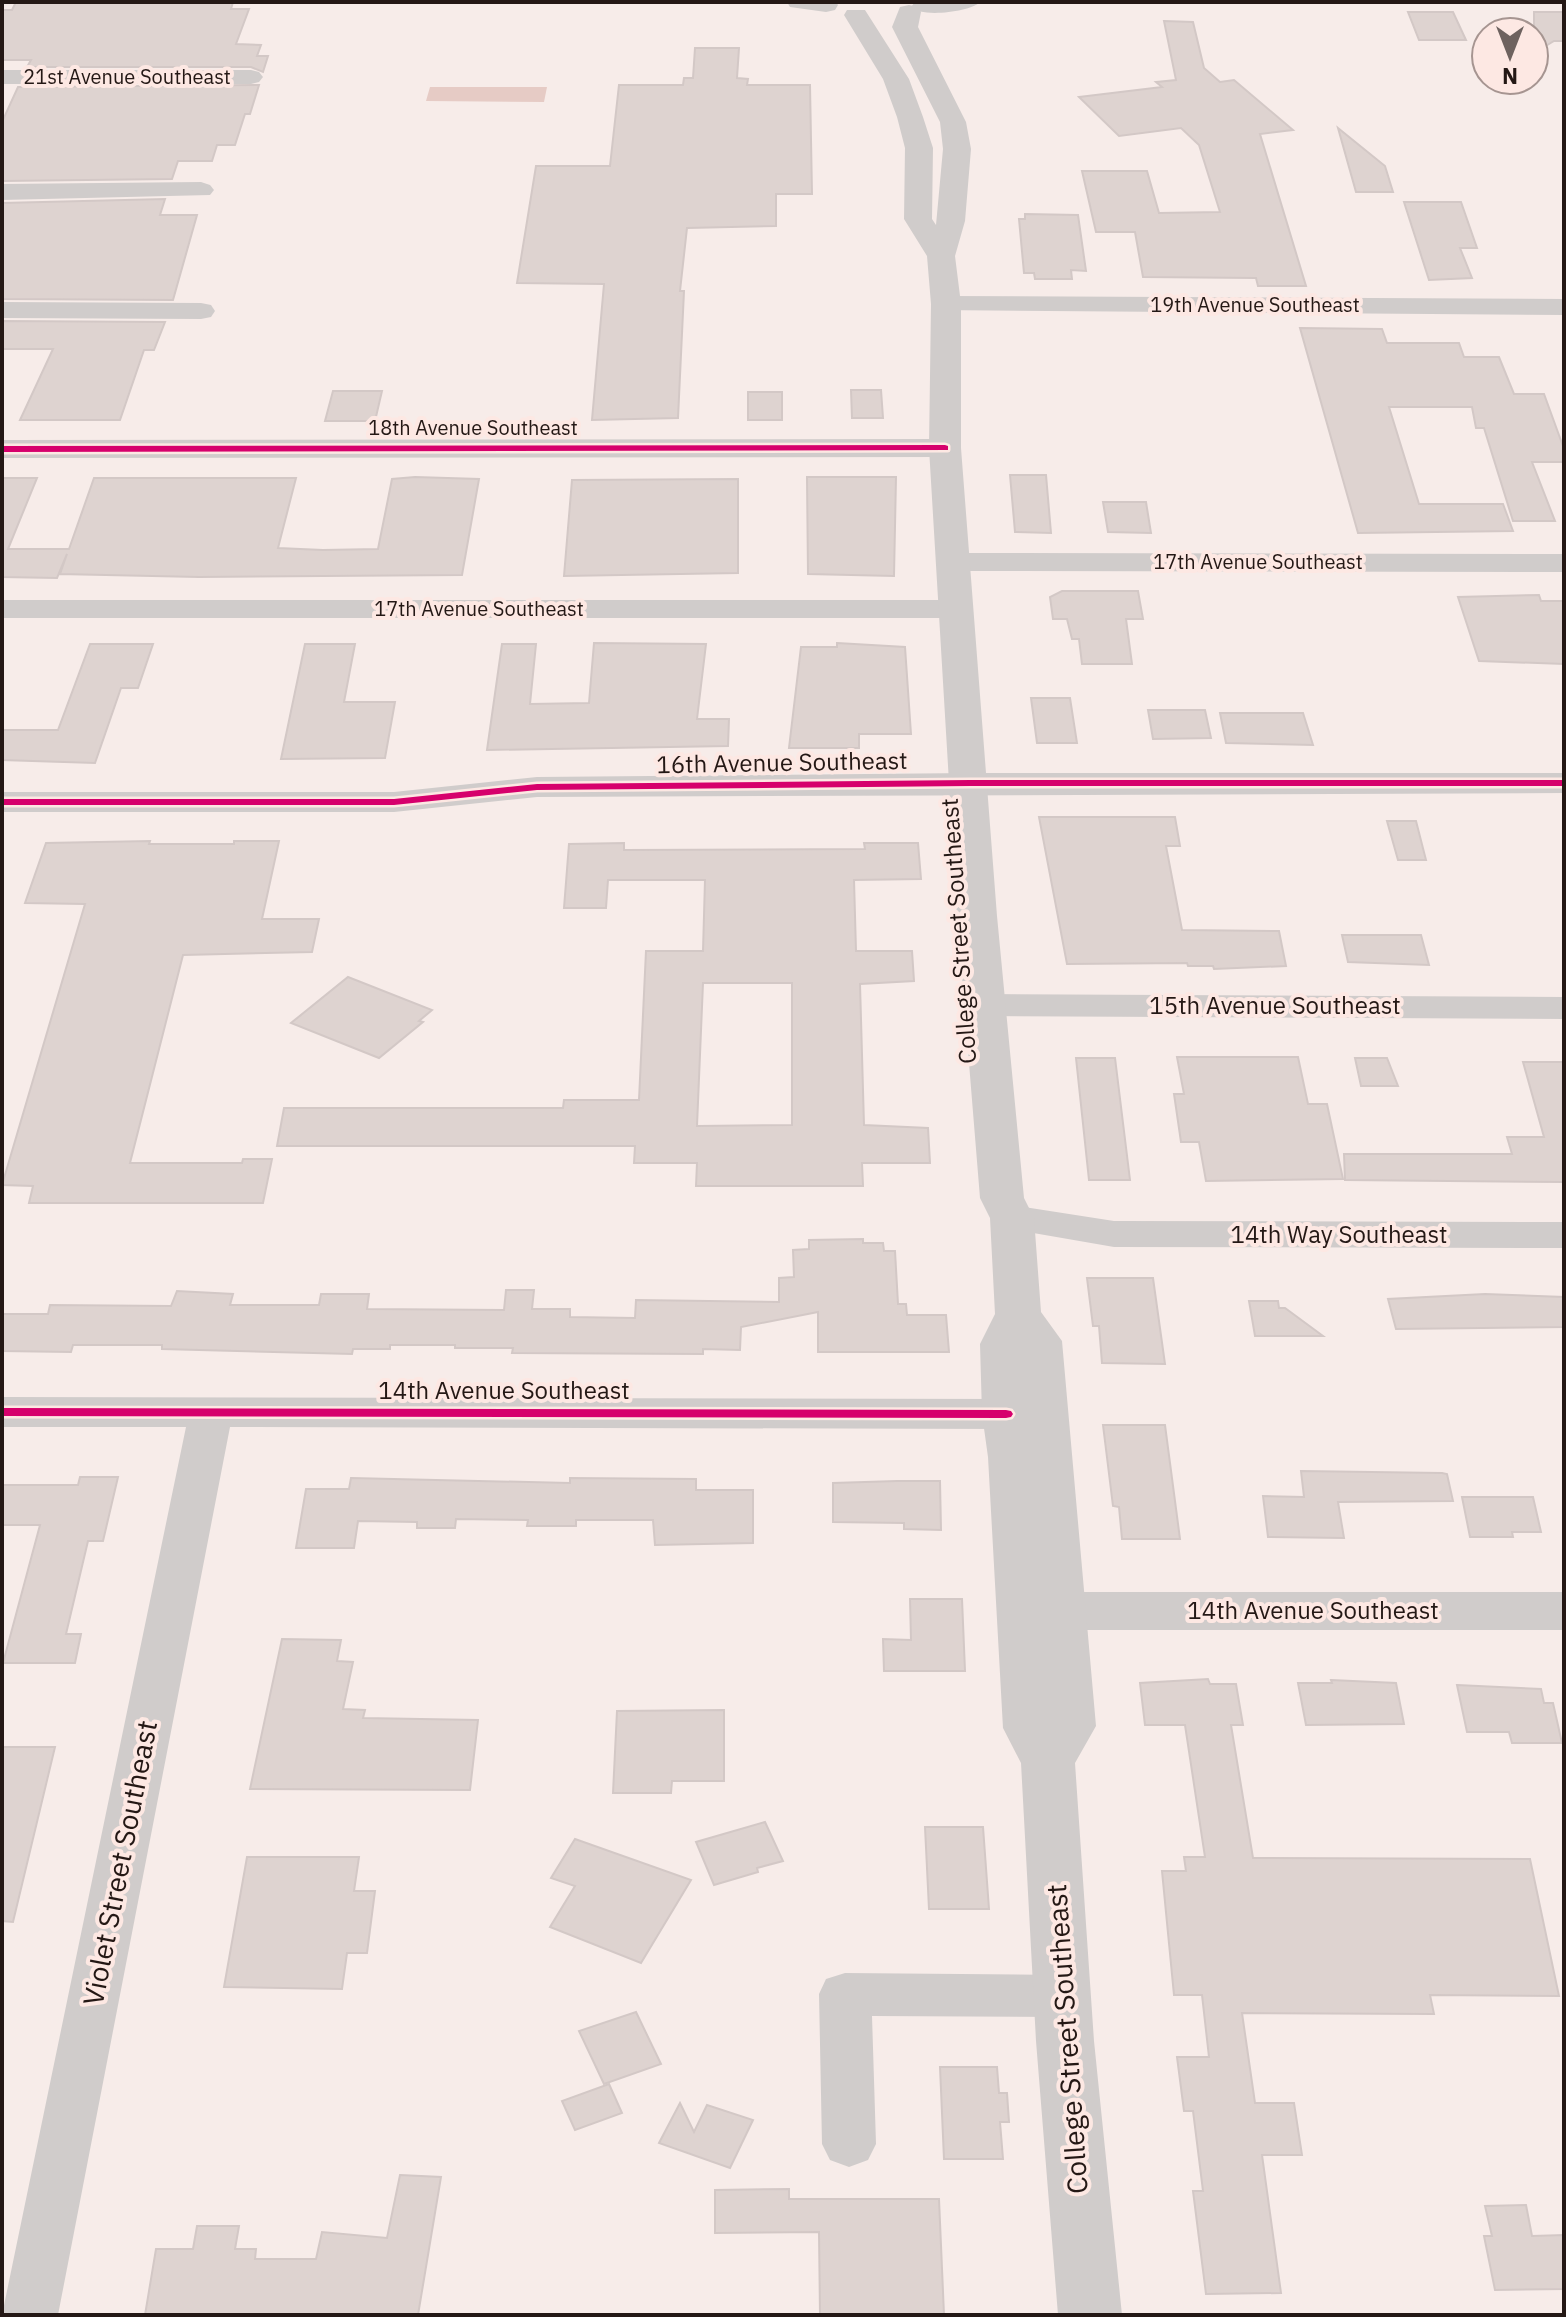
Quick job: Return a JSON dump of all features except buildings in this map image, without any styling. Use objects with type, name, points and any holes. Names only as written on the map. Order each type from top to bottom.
[{"type":"main road","points":[[799,2],[824,4],[856,15],[884,16],[919,7]]},
{"type":"main road","name":"College Street Southeast","points":[[919,7],[905,28],[953,122],[957,149],[951,221],[941,256],[946,304],[945,448],[977,916],[1002,1198],[1013,1236],[1018,1314],[1004,1344],[1006,1414],[1012,1457],[1030,1728],[1048,1763],[1062,1996],[1090,2315]]},
{"type":"main road","name":"College Street Southeast","points":[[856,15],[896,79],[910,117],[919,148],[918,219],[941,256]]},
{"type":"main road","name":"College Street Southeast","points":[[1018,1314],[1038,1341],[1062,1611],[1069,1726],[1048,1763]]},
{"type":"main road","name":"14th Avenue Southeast","points":[[1062,1611],[1564,1611]]},
{"type":"street","points":[[919,7],[969,2]]},
{"type":"street","name":"21st Avenue Southeast","points":[[2,77],[251,77]]},
{"type":"street","points":[[2,192],[201,190]]},
{"type":"street","name":"19th Avenue Southeast","points":[[946,304],[1564,307]]},
{"type":"street","points":[[2,310],[201,311]]},
{"type":"street","name":"18th Avenue Southeast","points":[[2,449],[945,448]]},
{"type":"street","name":"17th Avenue Southeast","points":[[952,562],[1564,563]]},
{"type":"street","name":"17th Avenue Southeast","points":[[2,609],[956,609]]},
{"type":"street","name":"16th Avenue Southeast","points":[[2,802],[394,802],[537,787],[1564,783]]},
{"type":"street","name":"15th Avenue Southeast","points":[[987,1005],[1564,1008]]},
{"type":"street","name":"14th Way Southeast","points":[[1013,1236],[1564,1235]]},
{"type":"street","name":"14th Avenue Southeast","points":[[2,1412],[1006,1414]]},
{"type":"street","name":"Violet Street Southeast","points":[[29,2315],[211,1412]]},
{"type":"street","points":[[849,2144],[845,1994],[1062,1996]]},
{"type":"shaded area","points":[[430,87],[547,87],[544,102],[426,101]]},
{"type":"cycle path","points":[[2,449],[945,448]]},
{"type":"cycle path","points":[[2,802],[394,802],[537,787],[1564,783]]},
{"type":"cycle path","points":[[2,1412],[1006,1414]]}]
